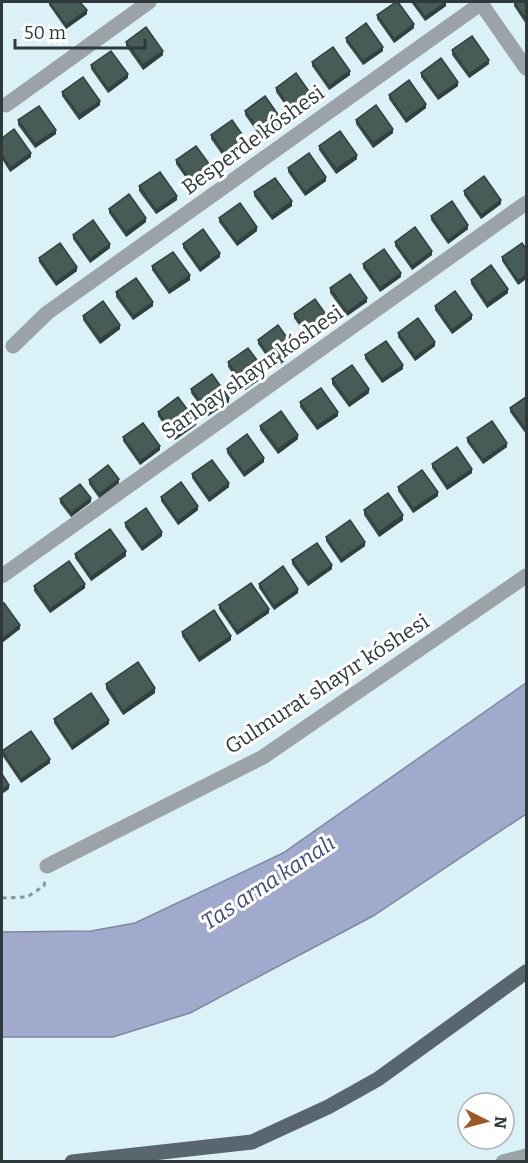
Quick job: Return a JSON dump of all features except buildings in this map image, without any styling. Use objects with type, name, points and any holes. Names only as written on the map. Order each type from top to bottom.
[{"type":"main road","points":[[72,1161],[252,1142],[328,1107],[378,1078],[526,972]]},
{"type":"street","points":[[6,105],[149,2]]},
{"type":"street","points":[[481,2],[526,68]]},
{"type":"street","name":"Besperde kóshesi","points":[[13,346],[47,313],[481,2]]},
{"type":"street","name":"Sarıbay shayır kóshesi","points":[[2,576],[526,203]]},
{"type":"street","name":"Gulmurat shayır kóshesi","points":[[47,866],[263,757],[526,576]]},
{"type":"street","points":[[503,1161],[526,1156]]},
{"type":"path","points":[[2,898],[27,897],[44,885],[47,866]]},
{"type":"water","name":"Tas arna kanalı","points":[[526,683],[526,814],[373,916],[190,1013],[113,1037],[2,1037],[2,932],[91,931],[135,923],[283,853]]}]
